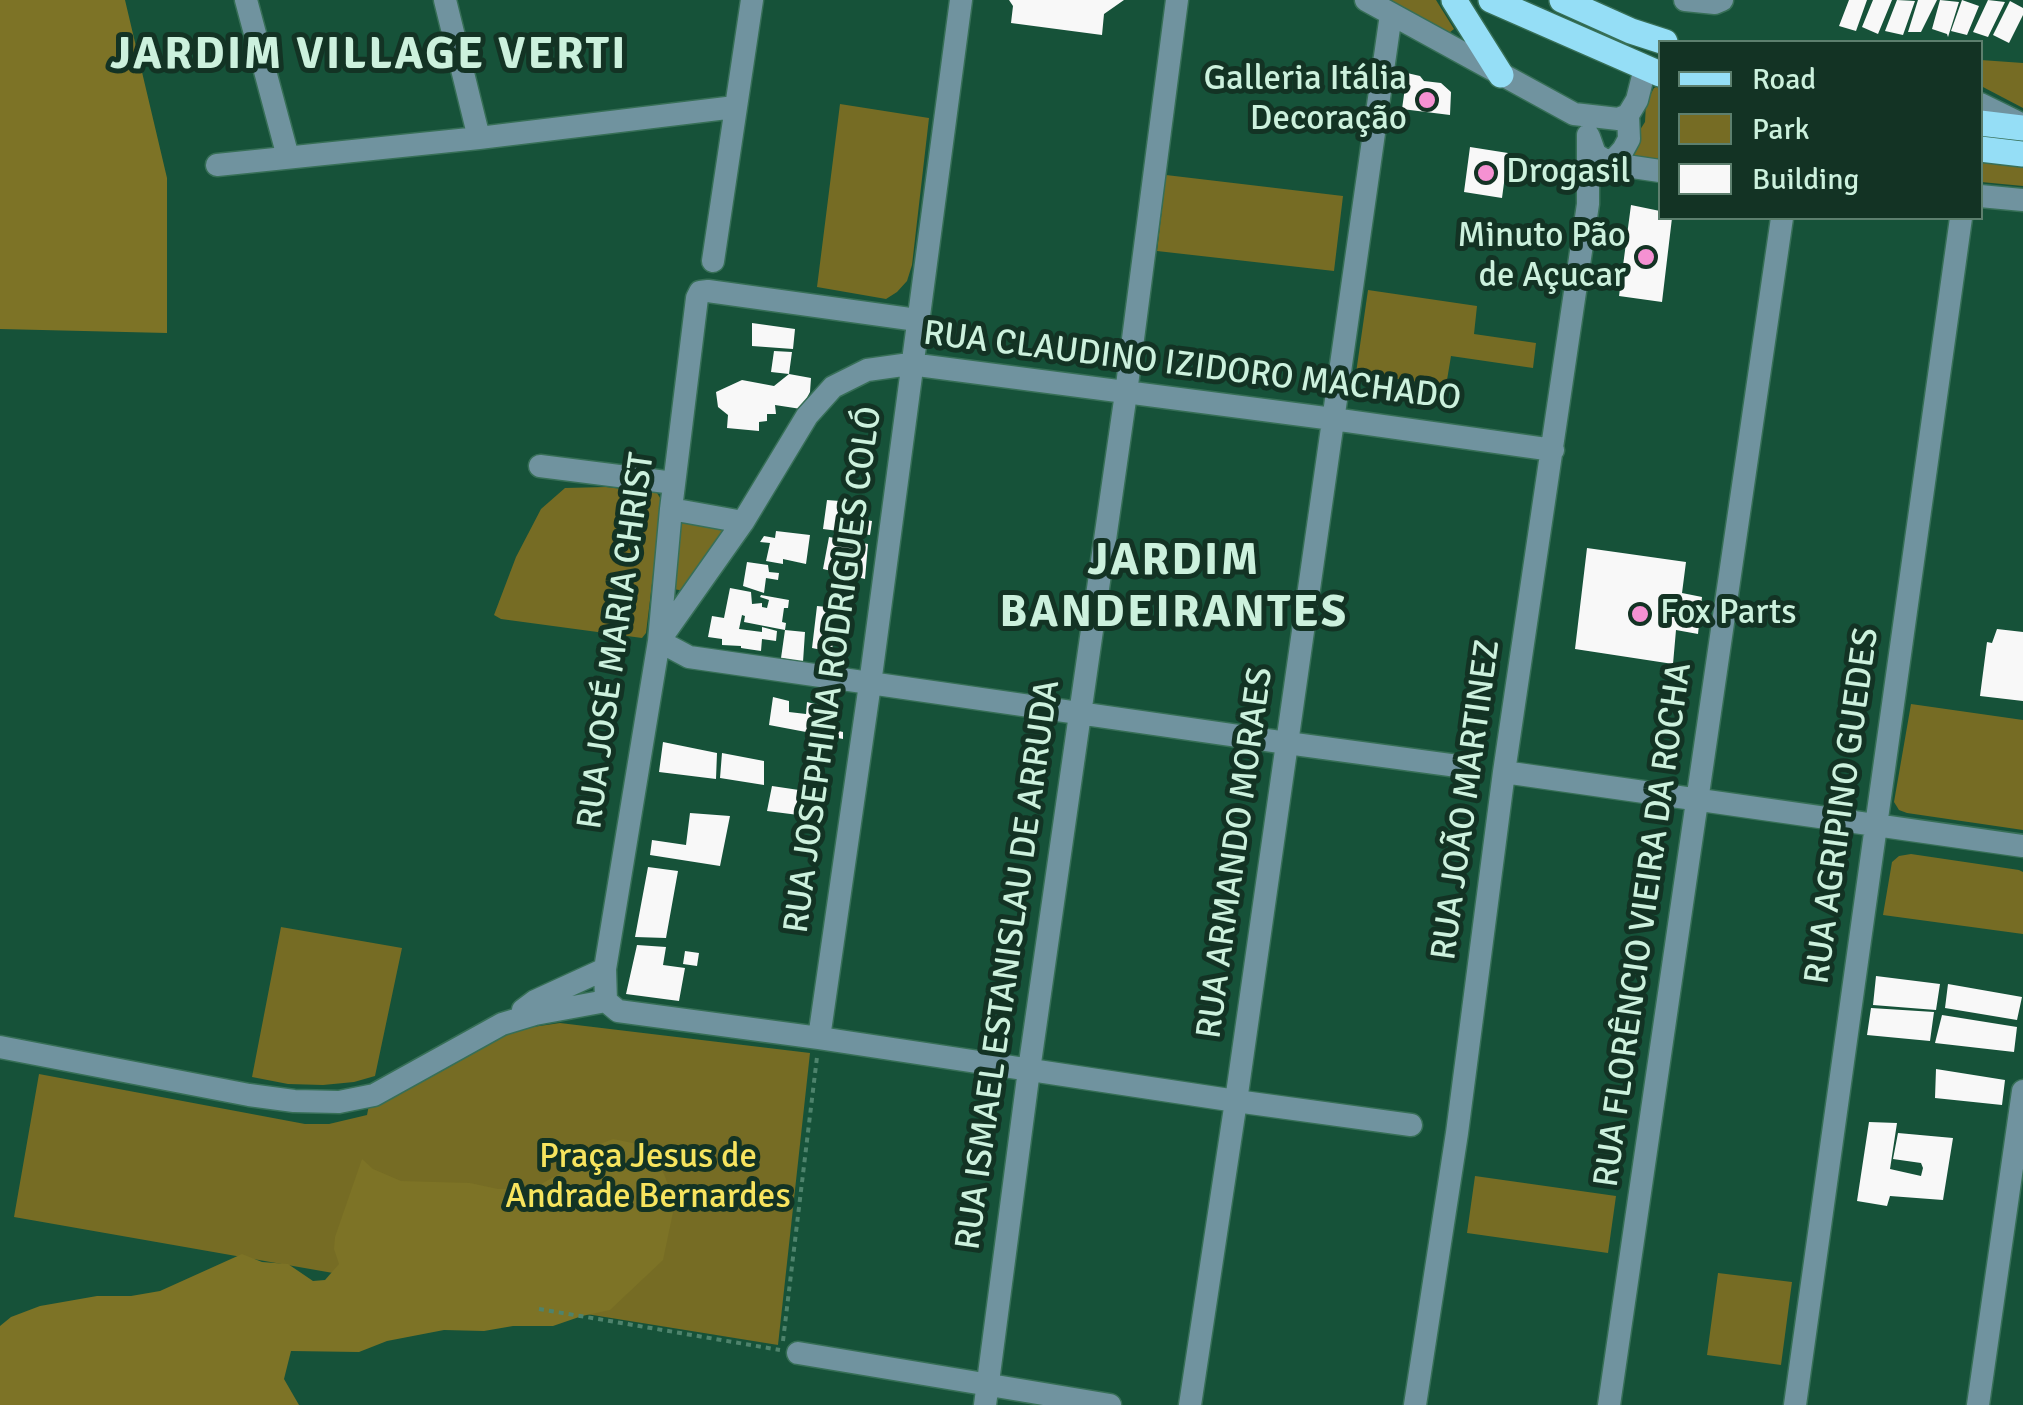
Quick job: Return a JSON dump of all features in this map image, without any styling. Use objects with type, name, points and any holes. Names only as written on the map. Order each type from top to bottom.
[{"type":"main road","points":[[1454,0],[1501,74]]},
{"type":"main road","points":[[1491,0],[1653,71]]},
{"type":"main road","points":[[1562,0],[1659,40]]},
{"type":"main road","points":[[1631,31],[1653,71]]},
{"type":"main road","points":[[1983,123],[2023,126]]},
{"type":"main road","points":[[1983,149],[2023,154]]},
{"type":"street","points":[[246,0],[288,157]]},
{"type":"street","points":[[445,0],[479,138]]},
{"type":"street","points":[[713,261],[752,0]]},
{"type":"street","name":"RUA JOSEPHINA RODRIGUES COLÓ","points":[[819,1038],[961,0]]},
{"type":"street","name":"RUA ISMAEL ESTANISLAU DE ARRUDA","points":[[986,1396],[1177,0]]},
{"type":"street","points":[[1366,0],[1574,114],[1618,120],[1628,115],[1653,71]]},
{"type":"street","points":[[1685,0],[1722,0]]},
{"type":"street","name":"RUA ARMANDO MORAES","points":[[1190,1405],[1391,14]]},
{"type":"street","points":[[1983,106],[2023,126]]},
{"type":"street","points":[[217,165],[735,107]]},
{"type":"street","points":[[1574,114],[1615,168],[1598,183],[1588,204]]},
{"type":"street","points":[[1606,154],[1623,150],[1629,138],[1628,115]]},
{"type":"street","points":[[1606,154],[1658,169]]},
{"type":"street","name":"RUA JOÃO MARTINEZ","points":[[1415,1405],[1588,204],[1606,154]]},
{"type":"street","points":[[1983,196],[2023,200]]},
{"type":"street","name":"RUA FLORÊNCIO VIEIRA DA ROCHA","points":[[1609,1405],[1782,220]]},
{"type":"street","name":"RUA AGRIPINO GUEDES","points":[[1795,1405],[1961,220]]},
{"type":"street","name":"RUA JOSÉ MARIA CHRIST","points":[[606,1001],[605,969],[659,640],[697,298],[700,292],[708,291],[917,320]]},
{"type":"street","name":"RUA CLAUDINO IZIDORO MACHADO","points":[[659,640],[743,522],[807,416],[834,386],[867,370],[910,364],[1553,450]]},
{"type":"street","points":[[540,466],[674,483]]},
{"type":"street","points":[[671,509],[743,522]]},
{"type":"street","points":[[659,640],[689,657],[1466,767]]},
{"type":"street","points":[[1504,772],[2023,846]]},
{"type":"street","points":[[0,1047],[249,1095],[339,1102],[374,1095],[536,1001],[605,969]]},
{"type":"street","points":[[502,1024],[606,1001],[618,1011],[1411,1124]]},
{"type":"street","points":[[1978,1405],[2023,1091]]},
{"type":"street","points":[[790,1352],[986,1396],[1110,1405]]},
{"type":"path","points":[[539,1309],[790,1352],[819,1038]]},
{"type":"green space","points":[[0,0],[125,0],[167,178],[167,333],[0,329]]},
{"type":"green space","points":[[1383,0],[1436,0],[1454,29],[1444,37]]},
{"type":"green space","points":[[1983,60],[2023,63],[2023,108],[1983,87]]},
{"type":"green space","points":[[1658,86],[1658,164],[1624,155],[1645,122],[1646,103]]},
{"type":"green space","points":[[840,104],[929,118],[912,265],[907,281],[886,299],[817,287]]},
{"type":"green space","points":[[1983,160],[2023,165],[2023,186],[1983,182]]},
{"type":"green space","points":[[1166,175],[1343,196],[1334,271],[1157,251]]},
{"type":"green space","points":[[1368,290],[1477,306],[1474,334],[1536,343],[1533,368],[1451,356],[1446,386],[1356,373]]},
{"type":"green space","points":[[606,487],[657,493],[662,501],[646,633],[642,638],[494,615],[516,557],[541,509],[565,488]]},
{"type":"green space","points":[[672,515],[735,526],[690,592],[668,588]]},
{"type":"green space","points":[[1911,704],[2023,720],[2023,830],[1899,810],[1894,802]]},
{"type":"green space","points":[[1911,854],[2023,872],[2023,934],[1883,915],[1892,862]]},
{"type":"green space","points":[[281,927],[402,948],[375,1076],[323,1085],[252,1077]]},
{"type":"green space","name":"Praça Jesus de Andrade Bernardes","points":[[560,1023],[810,1053],[778,1345],[14,1217],[39,1074],[305,1124],[329,1124],[367,1115],[369,1105],[512,1030]]},
{"type":"green space","points":[[613,1139],[647,1146],[675,1203],[663,1260],[610,1310],[553,1326],[444,1330],[387,1341],[359,1352],[291,1351],[284,1379],[299,1405],[0,1405],[0,1326],[11,1317],[40,1306],[97,1296],[160,1291],[242,1254],[262,1262],[288,1264],[313,1281],[325,1280],[339,1264],[335,1237],[362,1159],[373,1169],[401,1181],[532,1189],[561,1173],[584,1150]]},
{"type":"green space","points":[[1475,1176],[1616,1196],[1608,1253],[1467,1233]]},
{"type":"green space","points":[[1718,1273],[1792,1282],[1781,1365],[1707,1355]]},
{"type":"building","points":[[1009,0],[1124,0],[1104,14],[1102,35],[1011,23],[1013,6]]},
{"type":"building","points":[[1849,0],[1867,0],[1856,31],[1839,26]]},
{"type":"building","points":[[1873,0],[1892,0],[1878,34],[1862,27]]},
{"type":"building","points":[[1897,0],[1915,1],[1903,35],[1885,31]]},
{"type":"building","points":[[1918,0],[1937,0],[1921,32],[1908,32]]},
{"type":"building","points":[[1940,0],[1959,2],[1948,37],[1932,29]]},
{"type":"building","points":[[1962,0],[1979,6],[1967,35],[1951,31]]},
{"type":"building","points":[[1988,0],[2005,2],[1988,37],[1973,32]]},
{"type":"building","points":[[2010,1],[2023,8],[2023,15],[2009,43],[1993,35]]},
{"type":"building","name":"Galleria Itália Decoração","points":[[1407,73],[1441,83],[1451,92],[1450,115],[1402,109]]},
{"type":"building","name":"Drogasil","points":[[1470,147],[1508,153],[1502,198],[1464,192]]},
{"type":"building","name":"Minuto Pão de Açucar","points":[[1631,205],[1658,211],[1658,220],[1672,220],[1662,302],[1619,296]]},
{"type":"building","points":[[752,323],[795,329],[793,349],[752,346]]},
{"type":"building","points":[[774,351],[792,352],[789,374],[771,372]]},
{"type":"building","points":[[789,374],[811,378],[810,392],[801,409],[775,405],[776,414],[767,414],[767,421],[759,422],[759,431],[727,428],[728,415],[718,407],[716,392],[742,380],[774,386]]},
{"type":"building","points":[[827,500],[866,503],[866,520],[872,521],[870,535],[823,529]]},
{"type":"building","points":[[776,531],[810,535],[806,564],[783,559],[783,564],[766,561],[770,543],[760,542],[764,536],[775,538]]},
{"type":"building","points":[[829,537],[868,544],[865,579],[823,569]]},
{"type":"building","name":"Fox Parts","points":[[1587,548],[1686,562],[1682,593],[1702,597],[1698,634],[1676,630],[1673,664],[1575,649]]},
{"type":"building","points":[[747,562],[768,565],[769,572],[779,573],[778,580],[766,578],[764,593],[743,586]]},
{"type":"building","points":[[730,588],[751,592],[752,604],[762,603],[762,607],[767,608],[769,600],[761,595],[789,600],[782,622],[786,623],[785,630],[744,622],[742,615],[739,629],[762,632],[762,627],[777,631],[776,641],[762,639],[761,651],[722,645],[722,639],[708,637],[712,616],[724,618]]},
{"type":"building","points":[[817,606],[837,608],[835,623],[845,624],[843,643],[833,641],[832,652],[812,648]]},
{"type":"building","points":[[1997,629],[2023,632],[2023,701],[1980,696],[1987,642],[1992,643]]},
{"type":"building","points":[[785,630],[805,632],[803,662],[781,658]]},
{"type":"building","points":[[773,697],[789,701],[789,712],[806,714],[807,702],[831,708],[826,728],[843,732],[843,739],[769,725]]},
{"type":"building","points":[[663,742],[717,753],[716,779],[659,772]]},
{"type":"building","points":[[722,753],[764,761],[764,785],[720,778]]},
{"type":"building","points":[[772,786],[826,794],[822,818],[767,811]]},
{"type":"building","points":[[690,813],[730,816],[720,866],[650,855],[652,840],[686,845]]},
{"type":"building","points":[[648,867],[678,871],[666,938],[635,937]]},
{"type":"building","points":[[637,945],[666,947],[663,965],[685,968],[679,1001],[626,994]]},
{"type":"building","points":[[685,951],[699,953],[697,966],[683,964]]},
{"type":"building","points":[[1876,976],[1940,984],[1936,1010],[1873,1005]]},
{"type":"building","points":[[1948,984],[2022,997],[2017,1020],[1945,1008]]},
{"type":"building","points":[[1871,1008],[1934,1012],[1930,1041],[1867,1035]]},
{"type":"building","points":[[1942,1015],[2017,1027],[2014,1052],[1935,1043]]},
{"type":"building","points":[[1936,1069],[2005,1080],[2002,1105],[1935,1098]]},
{"type":"building","points":[[1869,1122],[1897,1123],[1890,1169],[1921,1176],[1921,1163],[1893,1159],[1898,1133],[1953,1138],[1943,1200],[1890,1196],[1887,1206],[1857,1201]]},
{"type":"place","name":"Galleria Itália Decoração","points":[[1427,100]]},
{"type":"place","name":"Drogasil","points":[[1486,173]]},
{"type":"place","name":"Minuto Pão de Açucar","points":[[1646,257]]},
{"type":"place","name":"Fox Parts","points":[[1640,614]]},
{"type":"district","name":"JARDIM VILLAGE VERTI","points":[[369,56]]},
{"type":"district","name":"JARDIM BANDEIRANTES","points":[[1174,588]]}]
